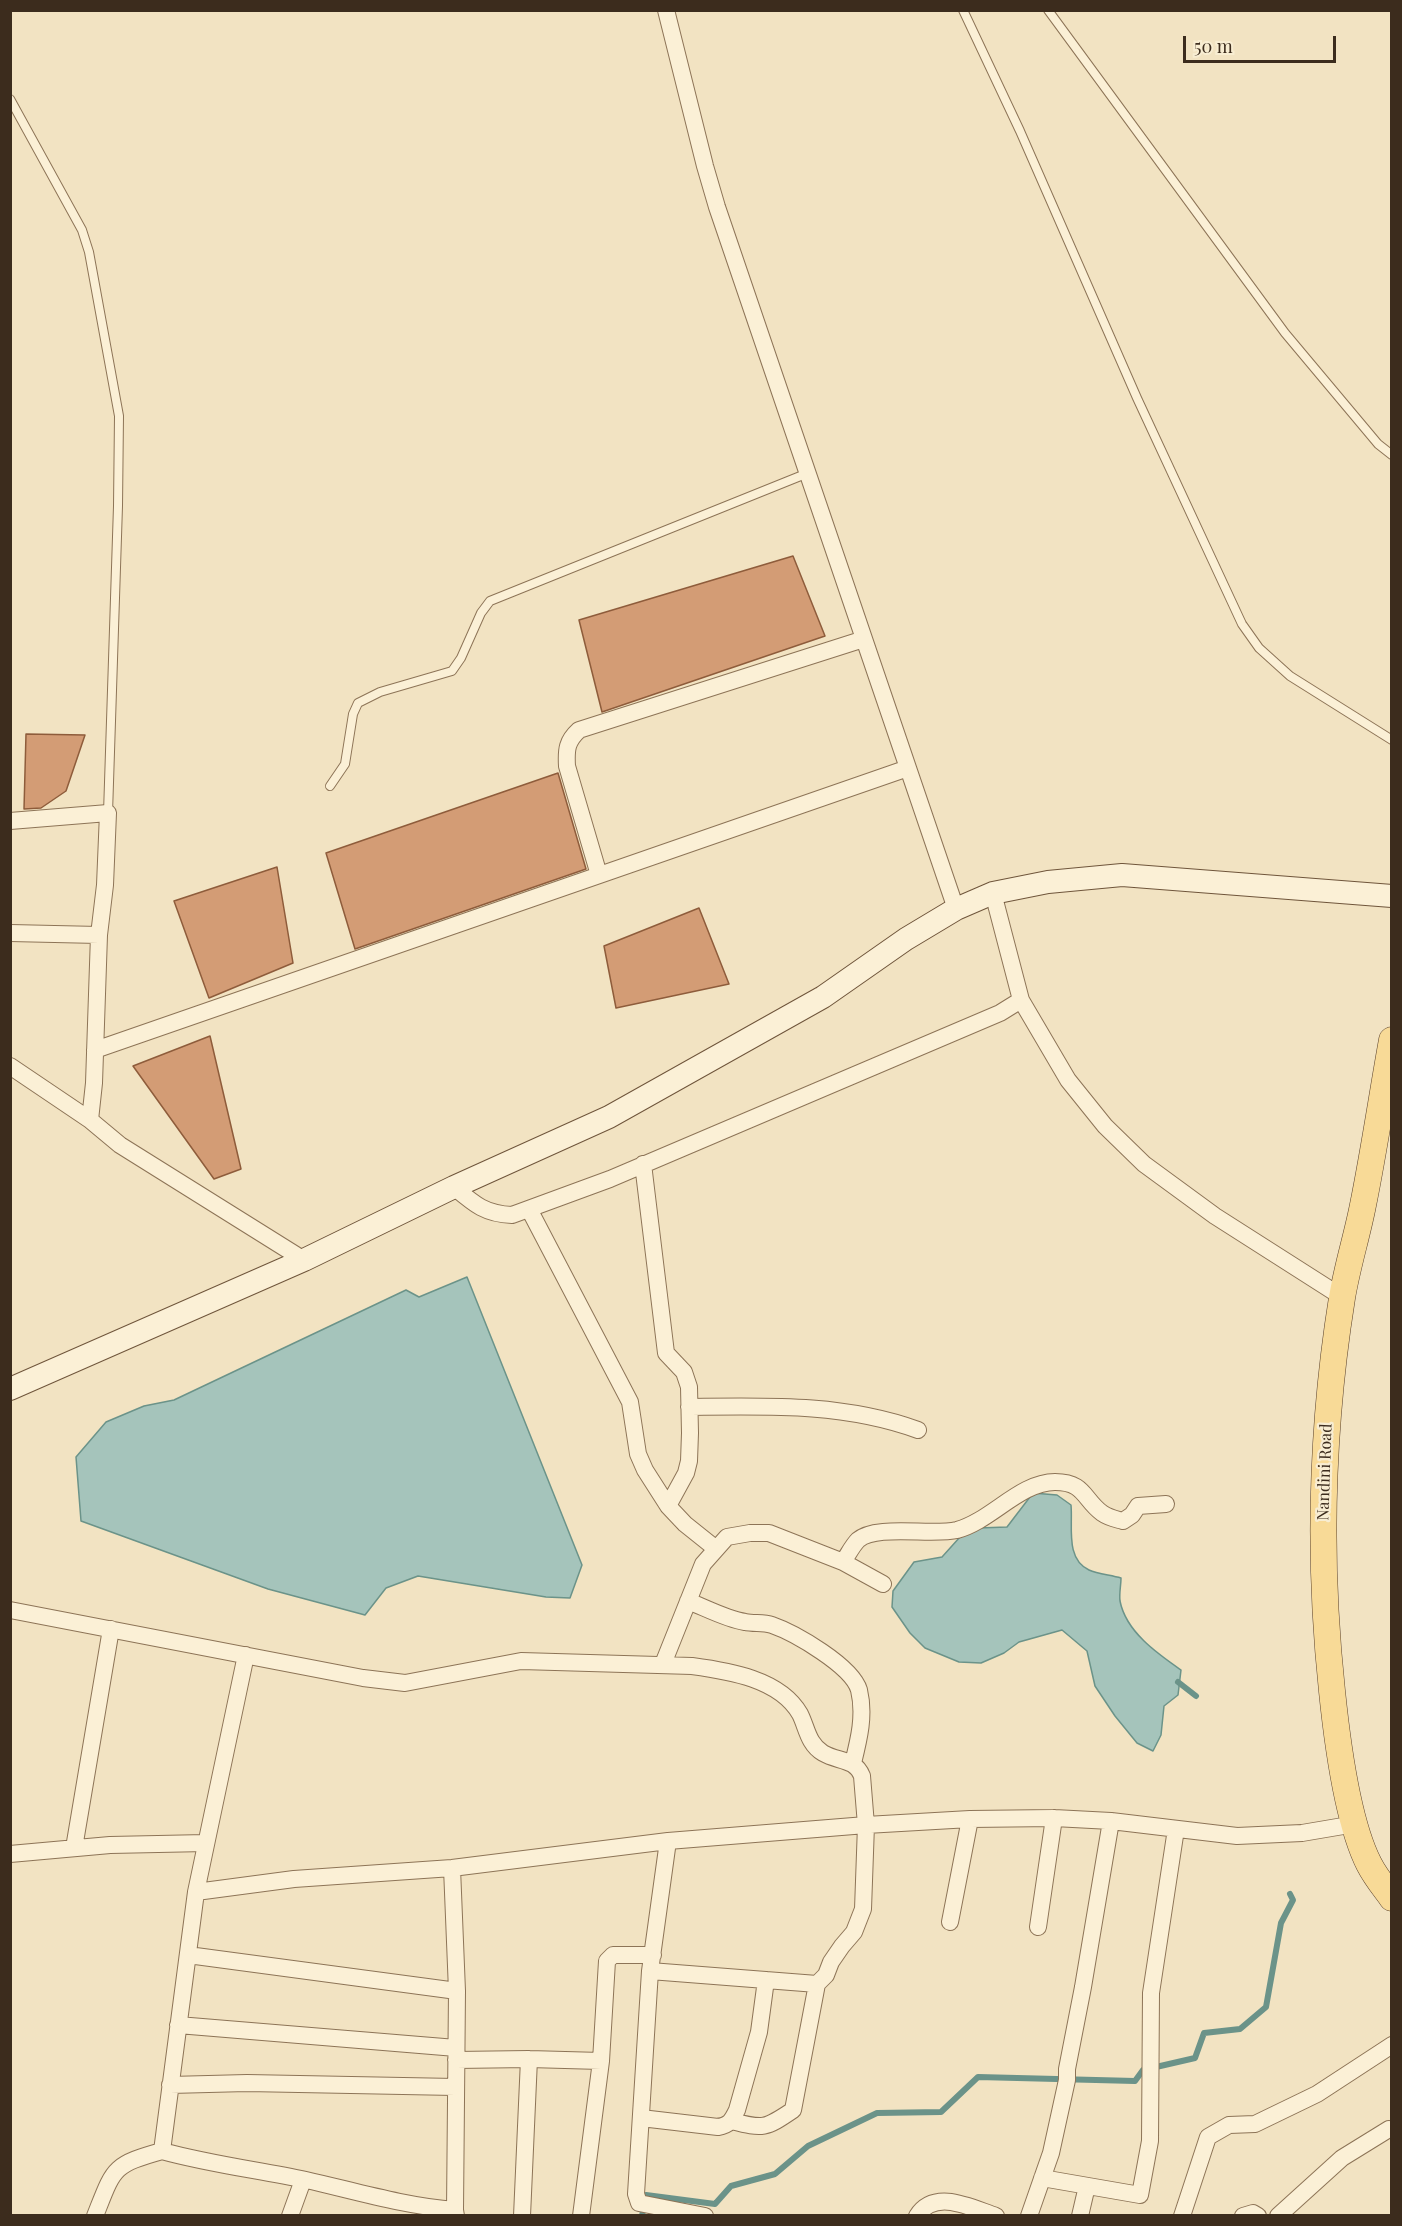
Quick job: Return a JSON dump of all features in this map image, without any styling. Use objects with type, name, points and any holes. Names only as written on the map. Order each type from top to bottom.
[{"type":"main road","points":[[10,1389],[304,1260],[454,1187],[609,1117],[823,997],[906,939],[956,909],[993,892],[1048,882],[1122,875],[1392,896]]},
{"type":"main road","name":"Nandini Road","points":[[1392,1040],[1388,1077],[1342,1297],[1328,1414],[1323,1492],[1325,1625],[1335,1718],[1355,1824],[1369,1863],[1392,1898]]},
{"type":"street","points":[[666,10],[708,176],[956,909]]},
{"type":"street","points":[[599,876],[567,766],[566,753],[569,739],[579,730],[864,639]]},
{"type":"street","points":[[95,1050],[908,768]]},
{"type":"street","points":[[10,821],[108,813],[105,885],[99,935],[90,1120]]},
{"type":"street","points":[[993,892],[1021,1000],[1068,1080],[1105,1126],[1144,1164],[1215,1216],[1342,1297]]},
{"type":"street","points":[[10,933],[99,935]]},
{"type":"street","points":[[454,1187],[477,1207],[495,1214],[512,1215],[643,1164],[1000,1013],[1021,1000]]},
{"type":"street","points":[[10,1066],[90,1120],[120,1145],[304,1260]]},
{"type":"street","points":[[643,1164],[666,1353],[684,1372],[689,1387],[689,1461],[686,1473],[668,1506]]},
{"type":"street","points":[[529,1209],[630,1402],[638,1454],[657,1491],[685,1524],[716,1548]]},
{"type":"street","points":[[689,1407],[784,1406],[861,1413],[918,1430]]},
{"type":"street","points":[[843,1562],[854,1545],[865,1535],[886,1532],[937,1532],[971,1526],[1034,1486],[1054,1482],[1072,1484],[1085,1493],[1101,1512],[1123,1521],[1132,1515],[1138,1506],[1166,1504]]},
{"type":"street","points":[[663,1664],[703,1564],[728,1538],[750,1533],[769,1533],[843,1562],[883,1584]]},
{"type":"street","points":[[688,1601],[744,1622],[763,1623],[781,1628],[848,1671],[858,1688],[862,1707],[862,1721],[854,1763]]},
{"type":"street","points":[[10,1610],[363,1678],[405,1683],[521,1661],[663,1664],[720,1670],[773,1688],[789,1698],[814,1745],[823,1753],[854,1763],[862,1776],[866,1825],[863,1910],[860,1922],[831,1962],[826,1975],[817,1984],[793,2110],[770,2125],[752,2126],[731,2121]]},
{"type":"street","points":[[74,1848],[111,1629]]},
{"type":"street","points":[[162,2151],[196,1892],[246,1655]]},
{"type":"street","points":[[196,1892],[294,1879],[452,1868],[668,1841],[866,1825],[970,1819],[1054,1818],[1111,1821],[1237,1836],[1269,1836],[1355,1824]]},
{"type":"street","points":[[1038,1927],[1054,1818]]},
{"type":"street","points":[[950,1922],[970,1819]]},
{"type":"street","points":[[1029,2216],[1051,2153],[1092,1941],[1111,1821]]},
{"type":"street","points":[[1042,2178],[1140,2195],[1150,2141],[1151,1993],[1176,1829]]},
{"type":"street","points":[[668,1841],[652,1963],[636,2194],[644,2203],[705,2216]]},
{"type":"street","points":[[10,1854],[110,1845],[206,1843]]},
{"type":"street","points":[[95,2216],[108,2184],[122,2164],[162,2151],[203,2162],[303,2180],[394,2208],[427,2208],[455,2213],[457,1991],[452,1868]]},
{"type":"street","points":[[188,1955],[457,1991]]},
{"type":"street","points":[[581,2216],[602,2061],[607,1961],[613,1955],[766,1980],[817,1984]]},
{"type":"street","points":[[641,2118],[718,2127],[727,2126],[737,2110],[759,2032],[766,1980]]},
{"type":"street","points":[[178,2025],[456,2054],[602,2061]]},
{"type":"street","points":[[1182,2216],[1208,2137],[1229,2125],[1255,2124],[1317,2094],[1392,2045]]},
{"type":"street","points":[[522,2216],[529,2059]]},
{"type":"street","points":[[170,2085],[247,2083],[455,2088]]},
{"type":"street","points":[[1278,2216],[1341,2158],[1389,2129]]},
{"type":"street","points":[[291,2216],[303,2180]]},
{"type":"street","points":[[1080,2216],[1087,2186]]},
{"type":"street","points":[[917,2216],[927,2205],[935,2201],[946,2201],[996,2216]]},
{"type":"street","points":[[1243,2216],[1253,2213],[1258,2216]]},
{"type":"lane","points":[[963,10],[1020,131],[1137,398],[1242,624],[1259,648],[1290,676],[1392,740]]},
{"type":"lane","points":[[1048,10],[1285,333],[1378,444],[1392,455]]},
{"type":"lane","points":[[10,99],[82,230],[89,252],[119,416],[108,813]]},
{"type":"lane","points":[[330,786],[345,764],[353,714],[358,704],[380,692],[452,671],[461,658],[480,612],[490,601],[808,473]]},
{"type":"water","points":[[467,1277],[582,1565],[570,1598],[546,1597],[418,1576],[386,1588],[365,1615],[268,1589],[81,1521],[76,1457],[106,1422],[144,1406],[174,1400],[406,1290],[419,1297]]},
{"type":"water","points":[[1033,1493],[1057,1495],[1071,1505],[1072,1541],[1076,1558],[1089,1570],[1121,1578],[1120,1601],[1129,1623],[1144,1641],[1181,1670],[1178,1695],[1164,1706],[1161,1735],[1153,1751],[1137,1743],[1115,1716],[1095,1686],[1087,1651],[1062,1630],[1019,1642],[1004,1653],[981,1663],[959,1662],[925,1648],[910,1633],[892,1607],[893,1591],[914,1562],[942,1557],[960,1537],[978,1528],[1007,1527]]},
{"type":"building","points":[[793,556],[825,636],[602,712],[579,620]]},
{"type":"building","points":[[26,734],[85,735],[66,791],[41,808],[24,809]]},
{"type":"building","points":[[558,773],[586,869],[355,949],[326,853]]},
{"type":"building","points":[[277,867],[293,963],[209,998],[174,901]]},
{"type":"building","points":[[699,908],[729,984],[616,1008],[604,946]]},
{"type":"building","points":[[210,1036],[241,1169],[214,1179],[133,1066]]},
{"type":"waterway","points":[[1178,1682],[1196,1696]]},
{"type":"waterway","points":[[642,2216],[646,2195],[715,2204],[731,2186],[775,2174],[808,2146],[877,2113],[941,2112],[978,2077],[1135,2081],[1143,2070],[1195,2058],[1204,2033],[1240,2029],[1266,2007],[1281,1923],[1293,1900],[1290,1894]]}]
